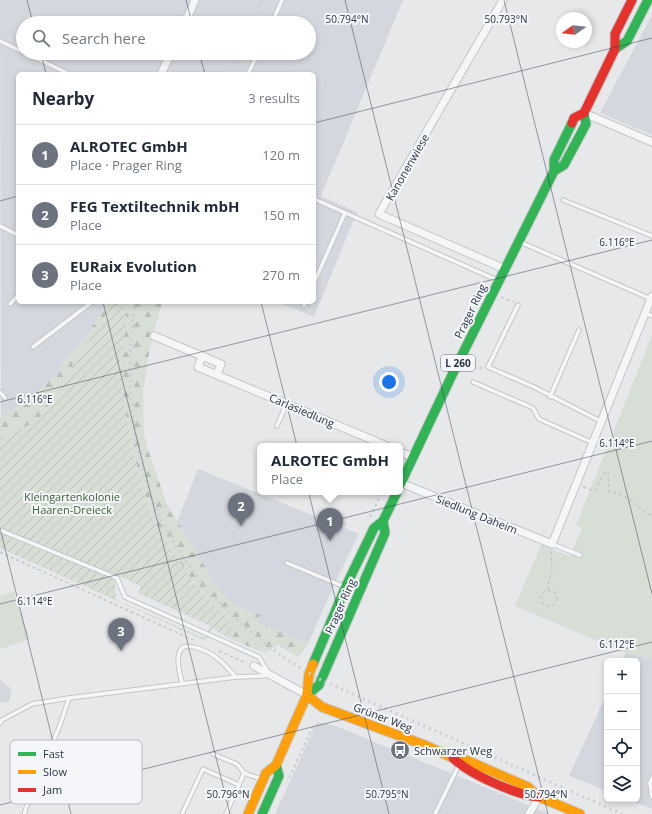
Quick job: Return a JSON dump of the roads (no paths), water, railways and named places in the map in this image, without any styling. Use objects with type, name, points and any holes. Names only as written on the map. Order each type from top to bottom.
[{"type":"main road","name":"Prager Ring","points":[[403,478],[498,280],[554,171],[564,165],[586,124],[584,113],[615,49],[615,34],[632,0]]},
{"type":"main road","name":"Prager Ring","points":[[615,49],[628,41],[648,0]]},
{"type":"main road","name":"Prager Ring","points":[[248,814],[266,773],[276,765],[307,695],[309,674],[346,587],[374,528],[383,521],[395,495]]},
{"type":"main road","name":"Prager Ring","points":[[307,695],[319,685],[385,533],[383,521]]},
{"type":"main road","name":"Grüner Weg","points":[[307,695],[322,707],[427,746],[456,761],[466,760],[528,787],[539,797],[580,814]]},
{"type":"main road","name":"Prager Ring","points":[[262,814],[279,776],[276,765]]},
{"type":"street","points":[[188,16],[195,0]]},
{"type":"street","name":"Kanonenwiese","points":[[503,0],[379,214],[504,269]]},
{"type":"street","points":[[162,72],[168,60]]},
{"type":"street","points":[[584,113],[652,142]]},
{"type":"street","points":[[552,544],[648,315],[652,298]]},
{"type":"street","points":[[154,336],[221,364],[217,375]]},
{"type":"street","name":"Carlasiedlung","points":[[202,356],[198,367],[380,443]]},
{"type":"street","points":[[403,453],[412,457]]},
{"type":"street","name":"Siedlung Daheim","points":[[403,488],[552,544]]},
{"type":"street","points":[[254,666],[307,695]]},
{"type":"street","points":[[529,814],[539,797]]},
{"type":"lane","points":[[275,16],[282,0]]},
{"type":"lane","points":[[0,41],[16,48]]},
{"type":"lane","points":[[40,60],[65,72]]},
{"type":"lane","points":[[249,72],[255,60]]},
{"type":"lane","points":[[316,200],[498,280]]},
{"type":"lane","points":[[562,200],[652,236]]},
{"type":"lane","points":[[316,278],[345,213]]},
{"type":"lane","points":[[0,226],[16,234]]},
{"type":"lane","points":[[518,241],[554,258],[652,298]]},
{"type":"lane","points":[[10,304],[16,298]]},
{"type":"lane","points":[[33,347],[89,304]]},
{"type":"lane","points":[[518,305],[488,367],[534,387],[550,397],[603,422]]},
{"type":"lane","points":[[550,397],[579,330]]},
{"type":"lane","points":[[473,382],[533,408],[539,419],[594,444]]},
{"type":"lane","points":[[0,392],[5,398]]},
{"type":"lane","points":[[277,426],[287,404]]},
{"type":"lane","points":[[0,530],[117,578],[125,596],[259,657],[269,674],[264,676],[236,677],[182,683],[32,704],[1,721]]},
{"type":"lane","points":[[552,544],[580,555]]},
{"type":"lane","points":[[287,563],[346,587]]},
{"type":"lane","points":[[182,683],[179,656],[181,649],[187,646],[194,647],[217,658],[236,677]]},
{"type":"lane","points":[[54,740],[69,698]]},
{"type":"lane","points":[[213,754],[237,764],[244,773],[263,780]]},
{"type":"lane","points":[[436,814],[456,761]]},
{"type":"lane","points":[[182,814],[203,769],[239,785]]},
{"type":"lane","points":[[226,814],[244,773]]},
{"type":"lane","points":[[652,778],[650,783],[652,796]]},
{"type":"lane","points":[[24,814],[27,804]]},
{"type":"railway","points":[[255,16],[262,0]]},
{"type":"railway","points":[[230,72],[235,60]]},
{"type":"railway","points":[[135,304],[132,323],[130,388],[135,432],[144,474],[156,506],[171,537],[190,567],[212,594],[236,619],[263,642],[291,662],[321,680],[622,814]]},
{"type":"place","name":"FEG Textiltechnik mbH","points":[[241,526]]},
{"type":"place","name":"ALROTEC GmbH","points":[[330,541]]},
{"type":"place","name":"EURaix Evolution","points":[[121,651]]},
{"type":"place","name":"Schwarzer Weg","points":[[400,750]]},
{"type":"park label","name":"Kleingartenkolonie Haaren-Dreieck","points":[[72,502]]}]
